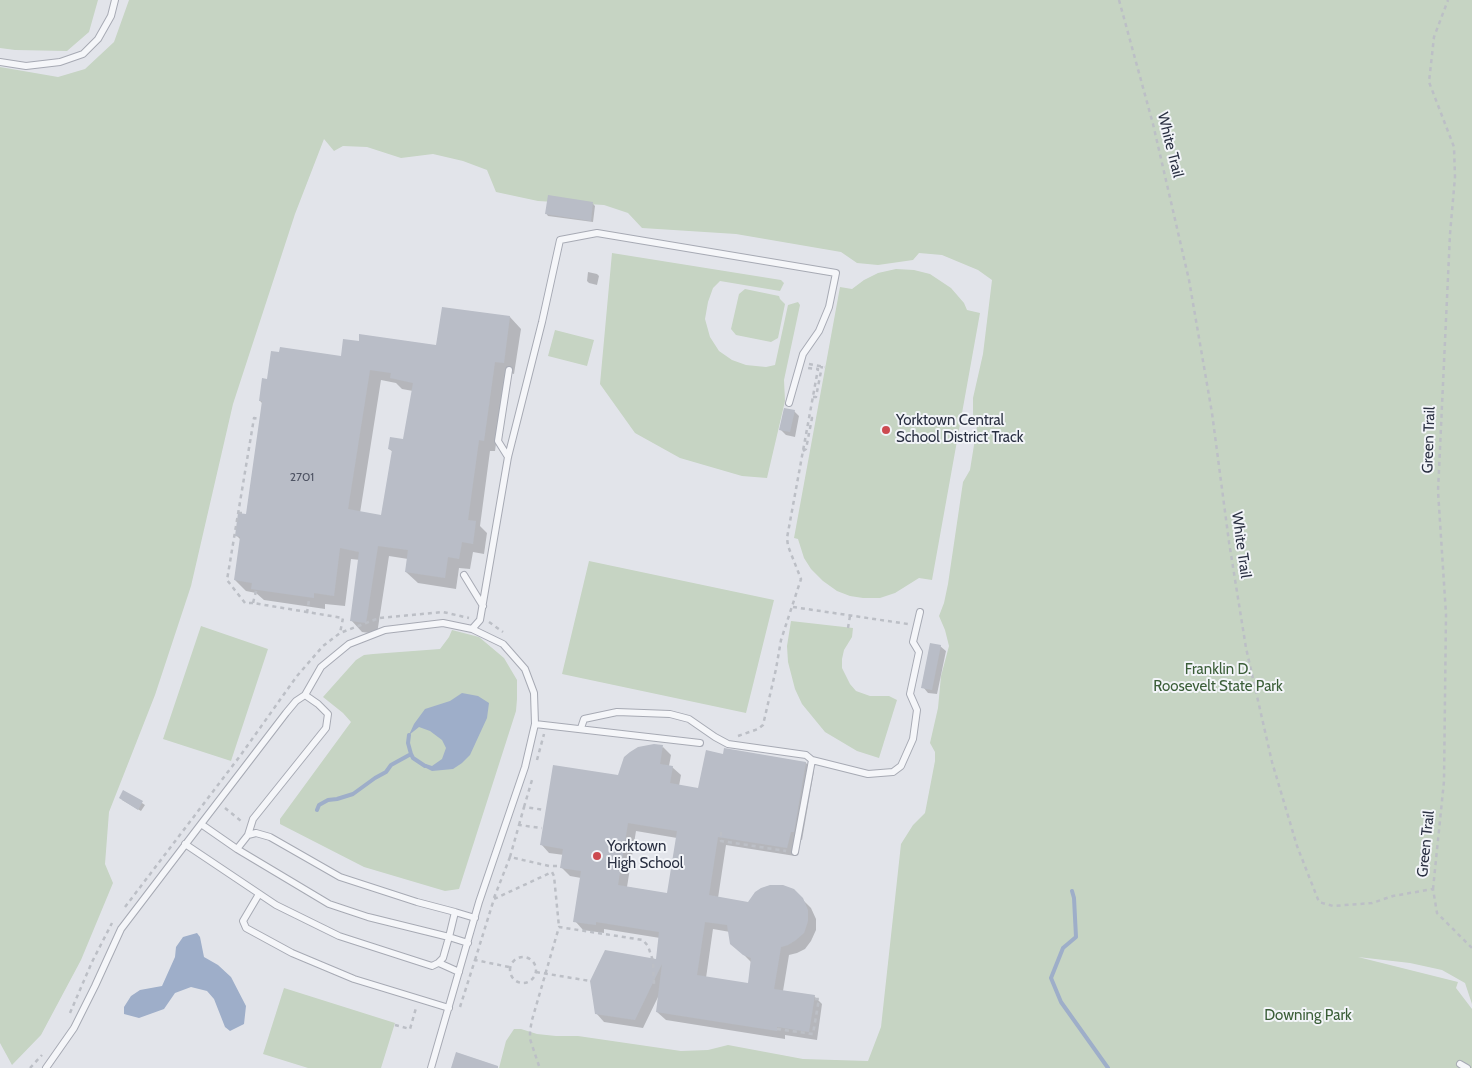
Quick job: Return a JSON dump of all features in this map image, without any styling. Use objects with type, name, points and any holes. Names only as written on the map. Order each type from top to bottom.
[{"type":"lane","points":[[0,62],[26,66],[60,62],[83,54],[98,39],[110,16],[115,0]]},
{"type":"lane","points":[[472,629],[484,619],[483,606],[508,457],[542,322],[560,240],[597,233],[836,273],[829,307],[820,330],[802,354],[789,403]]},
{"type":"lane","points":[[508,457],[498,441],[509,370]]},
{"type":"lane","points":[[464,575],[483,606]]},
{"type":"lane","points":[[581,728],[584,719],[617,712],[670,714],[689,719],[728,744],[806,755],[812,760],[868,774],[894,772],[901,766],[913,739],[917,710],[910,694],[919,652],[913,642],[920,612]]},
{"type":"lane","points":[[46,1068],[74,1028],[96,986],[121,929],[286,713],[305,695],[320,667],[349,644],[386,630],[443,623],[472,629],[503,644],[525,669],[534,693],[535,724],[525,768],[479,902],[431,1068]]},
{"type":"lane","points":[[237,849],[248,835],[253,819],[326,728],[328,714],[305,695]]},
{"type":"lane","points":[[535,724],[700,743]]},
{"type":"lane","points":[[795,852],[812,760]]},
{"type":"lane","points":[[201,824],[237,849],[329,904],[368,917],[468,943]]},
{"type":"lane","points":[[248,835],[256,833],[270,837],[340,877],[417,902],[475,918]]},
{"type":"lane","points":[[185,844],[276,905],[339,936],[432,966],[439,963],[443,958],[455,912]]},
{"type":"lane","points":[[258,894],[243,921],[246,928],[292,953],[354,979],[449,1008]]},
{"type":"lane","points":[[439,963],[459,972]]},
{"type":"lane","points":[[1460,1064],[1467,1068]]},
{"type":"path","name":"White Trail","points":[[1118,0],[1153,124],[1187,271],[1208,384],[1229,542],[1246,648],[1272,762],[1297,846],[1319,902],[1333,906],[1372,904],[1393,896],[1433,888]]},
{"type":"path","name":"Green Trail","points":[[1433,888],[1444,762],[1446,614],[1438,491],[1450,234],[1455,177],[1454,147],[1428,82],[1434,37],[1448,0]]},
{"type":"path","points":[[804,363],[824,367],[816,397],[812,397]]},
{"type":"path","points":[[728,744],[729,739],[758,730],[763,724],[776,669],[780,640],[787,616],[793,607],[802,579],[788,546],[787,538],[806,450],[812,397],[818,369],[804,367]]},
{"type":"path","points":[[260,419],[254,418],[227,580],[245,602],[343,618],[340,634]]},
{"type":"path","points":[[238,513],[245,513]]},
{"type":"path","points":[[253,603],[256,591]]},
{"type":"path","points":[[307,613],[309,600]]},
{"type":"path","points":[[793,607],[916,625]]},
{"type":"path","points":[[443,612],[484,619],[507,635]]},
{"type":"path","points":[[848,628],[850,616]]},
{"type":"path","points":[[458,1014],[494,899],[510,857],[524,807],[545,810]]},
{"type":"path","points":[[225,808],[241,821]]},
{"type":"path","points":[[519,825],[542,828]]},
{"type":"path","points":[[721,832],[720,841],[795,852]]},
{"type":"path","points":[[510,857],[549,866],[561,866]]},
{"type":"path","points":[[539,1066],[530,1039],[530,1031],[559,927],[554,876],[549,866]]},
{"type":"path","points":[[494,899],[552,872]]},
{"type":"path","points":[[1433,888],[1437,913],[1472,948]]},
{"type":"path","points":[[559,927],[643,940],[648,946],[652,960],[654,986]]},
{"type":"path","points":[[526,956],[534,962],[535,976],[529,982],[520,983],[512,977],[509,967],[516,958],[526,956]]},
{"type":"path","points":[[474,960],[509,967]]},
{"type":"path","points":[[536,972],[590,981]]},
{"type":"path","points":[[395,1025],[410,1029],[419,999]]},
{"type":"path","points":[[777,1029],[813,1034],[819,999],[814,999]]},
{"type":"green space","points":[[0,0],[98,0],[89,32],[67,51],[0,48]]},
{"type":"green space","points":[[129,0],[1472,0],[1472,1004],[1465,983],[1442,970],[1410,963],[1358,957],[1458,982],[1456,988],[1472,1009],[1472,1068],[499,1068],[506,1041],[514,1029],[537,1034],[578,1036],[681,1051],[708,1050],[728,1045],[803,1059],[868,1061],[881,1027],[901,844],[913,825],[925,813],[935,761],[935,752],[930,743],[938,708],[941,676],[949,646],[939,616],[948,584],[963,482],[970,470],[978,420],[973,415],[973,398],[983,354],[992,280],[978,270],[942,255],[919,253],[913,260],[878,265],[857,263],[841,252],[736,234],[642,228],[628,213],[604,205],[538,201],[496,192],[487,170],[463,161],[433,154],[401,158],[367,147],[343,146],[334,151],[324,139],[295,214],[233,404],[191,586],[155,695],[109,812],[105,864],[113,883],[81,960],[41,1035],[12,1065],[0,1043],[0,67],[58,77],[85,69],[114,42]]},
{"type":"green space","points":[[612,253],[781,280],[784,283],[780,291],[720,281],[713,288],[705,319],[710,337],[719,351],[732,360],[746,365],[766,367],[775,365],[788,305],[798,302],[800,305],[784,380],[785,401],[767,478],[742,476],[680,458],[635,433],[600,384]]},
{"type":"green space","name":"Yorktown Central School District Track","points":[[896,269],[914,270],[930,274],[951,288],[964,303],[967,310],[980,313],[932,580],[919,578],[895,593],[880,598],[863,598],[837,591],[823,581],[811,569],[804,558],[798,539],[794,538],[840,287],[852,289],[878,273]]},
{"type":"green space","points":[[745,289],[779,296],[785,304],[778,338],[771,342],[736,335],[731,329],[739,294]]},
{"type":"green space","points":[[555,330],[594,340],[587,366],[548,356]]},
{"type":"green space","points":[[589,561],[774,600],[746,713],[562,674]]},
{"type":"green space","points":[[791,621],[853,628],[852,637],[844,650],[842,659],[842,668],[850,684],[856,691],[870,696],[889,696],[897,700],[879,758],[857,751],[825,732],[802,704],[795,689],[788,662],[787,646]]},
{"type":"green space","points":[[201,626],[268,649],[231,761],[163,739]]},
{"type":"green space","points":[[452,630],[479,637],[504,658],[517,680],[517,699],[516,711],[459,889],[445,891],[364,867],[280,824],[280,819],[351,722],[323,697],[356,660],[364,655],[440,649]]},
{"type":"green space","points":[[284,988],[395,1023],[381,1068],[308,1068],[263,1054]]},
{"type":"water","points":[[462,693],[478,696],[489,703],[487,718],[470,755],[462,763],[453,769],[432,771],[424,767],[426,764],[432,766],[442,759],[446,748],[442,740],[430,731],[419,727],[409,735],[414,724],[425,709],[450,701]]},
{"type":"water","points":[[197,933],[200,937],[204,957],[218,965],[231,977],[246,1006],[244,1024],[230,1031],[225,1027],[214,999],[207,991],[191,987],[175,993],[164,1009],[139,1018],[124,1014],[124,1007],[131,996],[140,990],[162,986],[175,957],[176,947],[183,937]]},
{"type":"building","points":[[548,195],[593,202],[591,221],[545,214]]},
{"type":"building","points":[[442,307],[510,316],[504,363],[495,362],[484,441],[479,440],[468,520],[476,521],[473,544],[462,542],[459,559],[448,557],[445,578],[405,572],[408,550],[378,546],[366,623],[350,621],[359,552],[340,548],[334,596],[314,593],[314,598],[251,589],[252,583],[234,580],[240,537],[235,536],[238,513],[246,514],[262,401],[259,401],[262,378],[267,379],[271,351],[279,352],[280,347],[341,356],[343,339],[359,341],[359,334],[436,345]],"holes":[[[370,370],[391,373],[390,378],[413,383],[403,439],[390,437],[388,449],[392,450],[381,515],[348,509]]]},
{"type":"building","points":[[784,408],[795,410],[790,432],[779,430]]},
{"type":"building","points":[[930,643],[941,645],[932,690],[921,688]]},
{"type":"building","name":"Yorktown High School","points":[[654,744],[663,745],[660,764],[673,766],[670,783],[698,788],[706,750],[723,754],[724,748],[806,762],[794,832],[791,832],[787,848],[718,837],[709,895],[748,902],[755,892],[761,888],[770,885],[783,885],[794,889],[803,898],[808,910],[808,921],[804,933],[788,945],[781,947],[774,989],[815,995],[809,1032],[777,1027],[777,1031],[656,1012],[662,964],[635,1020],[595,1014],[590,981],[605,950],[656,959],[659,932],[596,922],[596,925],[573,922],[581,871],[560,868],[563,849],[540,845],[553,765],[618,775],[624,757],[638,747]],"holes":[[[628,823],[677,831],[667,893],[618,885]],[[705,922],[727,925],[730,944],[743,955],[751,958],[748,983],[697,975]]]},
{"type":"building","points":[[123,790],[143,801],[138,810],[119,798]]},
{"type":"building","points":[[456,1052],[498,1066],[498,1068],[451,1068]]},
{"type":"waterway","points":[[409,735],[408,743],[413,758],[425,766]]},
{"type":"waterway","points":[[317,810],[319,805],[328,800],[353,794],[386,772],[391,765],[411,754]]},
{"type":"waterway","points":[[1072,891],[1076,937],[1063,948],[1051,978],[1061,1002],[1108,1068]]},
{"type":"place","name":"Yorktown Central School District Track","points":[[886,430]]},
{"type":"place","name":"Yorktown High School","points":[[597,856]]},
{"type":"park label","name":"Franklin D. Roosevelt State Park","points":[[1218,678]]},
{"type":"park label","name":"Downing Park","points":[[1308,1016]]}]
